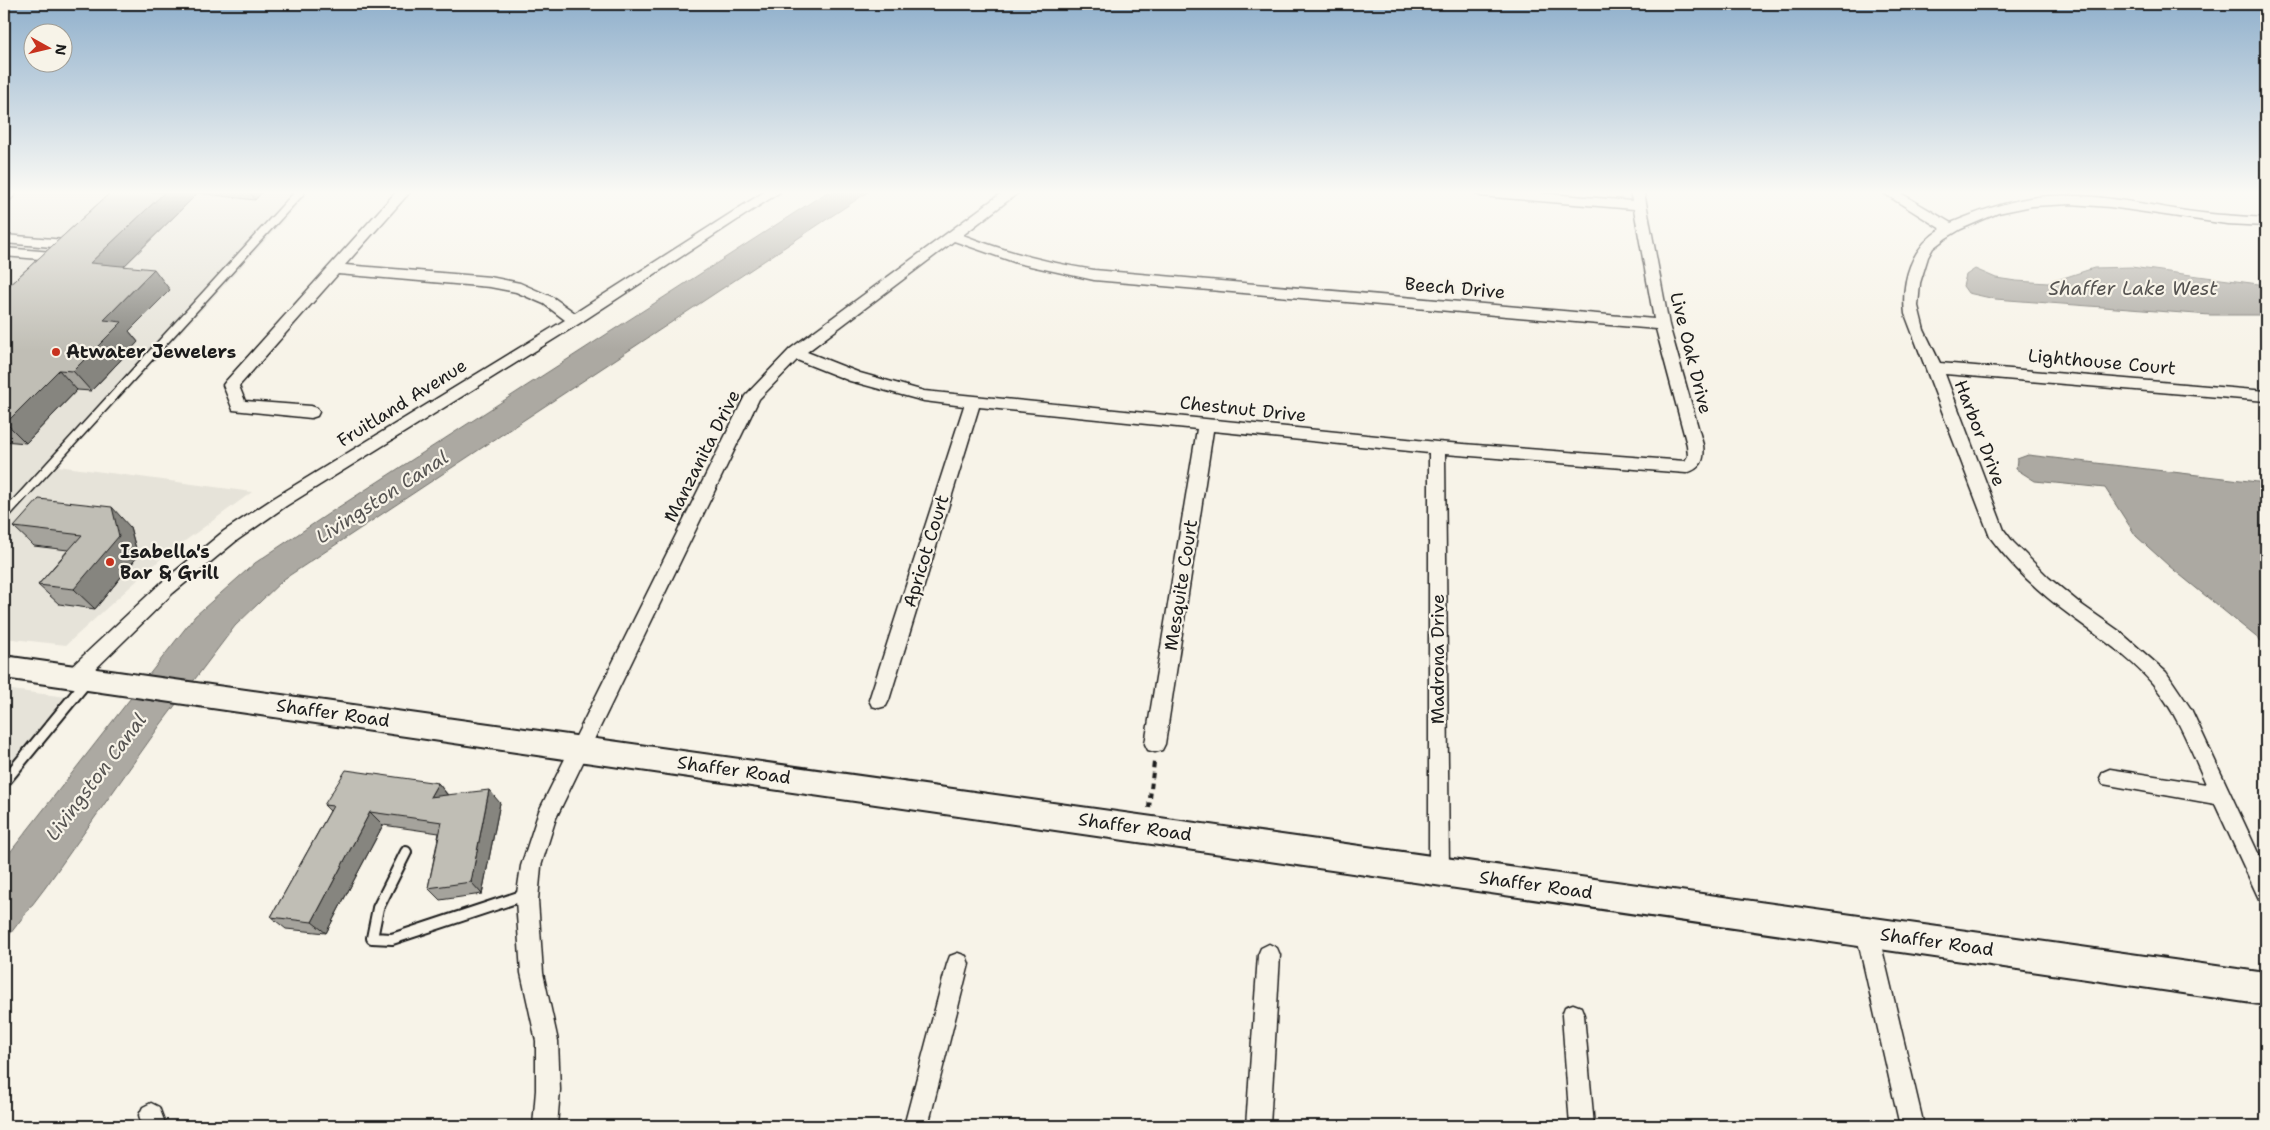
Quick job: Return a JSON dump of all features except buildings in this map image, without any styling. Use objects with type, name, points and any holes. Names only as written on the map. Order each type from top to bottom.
[{"type":"main road","name":"Shaffer Road","points":[[4,667],[2266,989]]},
{"type":"street","points":[[310,412],[239,406],[231,385],[356,245]]},
{"type":"street","name":"Fruitland Avenue","points":[[81,678],[166,588],[230,536],[280,502],[575,320],[691,245]]},
{"type":"street","name":"Manzanita Drive","points":[[545,1126],[548,1090],[547,1041],[532,973],[528,894],[532,866],[546,817],[753,396],[795,353],[941,245]]},
{"type":"street","name":"Beech Drive","points":[[975,245],[1036,265],[1094,275],[1662,325]]},
{"type":"street","name":"Live Oak Drive","points":[[1647,245],[1662,325],[1695,445],[1696,456],[1693,464]]},
{"type":"street","name":"Harbor Drive","points":[[1928,245],[1913,278],[1911,306],[1914,322],[1934,368],[1996,532],[2006,547],[2043,583],[2076,610],[2113,636],[2159,678],[2184,715],[2266,892]]},
{"type":"street","points":[[335,269],[490,282],[513,287],[549,301],[575,320]]},
{"type":"street","name":"Chestnut Drive","points":[[795,353],[855,377],[889,388],[924,396],[1437,448],[1679,468],[1693,464]]},
{"type":"street","name":"Lighthouse Court","points":[[1934,368],[2266,396]]},
{"type":"street","name":"Apricot Court","points":[[879,700],[973,402]]},
{"type":"street","name":"Mesquite Court","points":[[1155,744],[1206,426]]},
{"type":"street","name":"Madrona Drive","points":[[1437,448],[1439,871]]},
{"type":"street","points":[[2110,778],[2223,796]]},
{"type":"street","points":[[1867,932],[1912,1126]]},
{"type":"street","points":[[1258,1126],[1269,955]]},
{"type":"street","points":[[916,1126],[958,964]]},
{"type":"street","points":[[1573,1015],[1582,1126]]},
{"type":"lane","points":[[68,251],[75,245],[72,245]]},
{"type":"lane","points":[[4,516],[252,245]]},
{"type":"lane","points":[[4,252],[59,260]]},
{"type":"lane","points":[[4,782],[81,678]]},
{"type":"lane","points":[[406,852],[378,908],[372,938],[392,939],[528,894]]},
{"type":"path","points":[[1146,829],[1155,744]]},
{"type":"shaded area","points":[[4,245],[262,245],[58,466],[252,492],[163,557],[66,645],[4,638]]},
{"type":"shaded area","points":[[4,689],[82,699],[4,795]]},
{"type":"water","name":"Livingston Canal","points":[[745,245],[788,245],[284,579],[235,626],[161,724],[45,888],[4,942],[4,860],[195,616],[255,563]]},
{"type":"water","name":"Shaffer Lake West","points":[[2131,267],[2266,285],[2266,315],[2210,315],[1995,299],[1968,293],[1963,286],[1966,275],[1975,269],[1996,278],[2048,283],[2094,268]]},
{"type":"water","points":[[2028,455],[2266,483],[2266,645],[2169,566],[2136,536],[2105,488],[2035,481],[2016,469],[2017,459]]},
{"type":"place","name":"Atwater Jewelers","points":[[56,352]]},
{"type":"place","name":"Isabella's Bar & Grill","points":[[110,562]]}]
